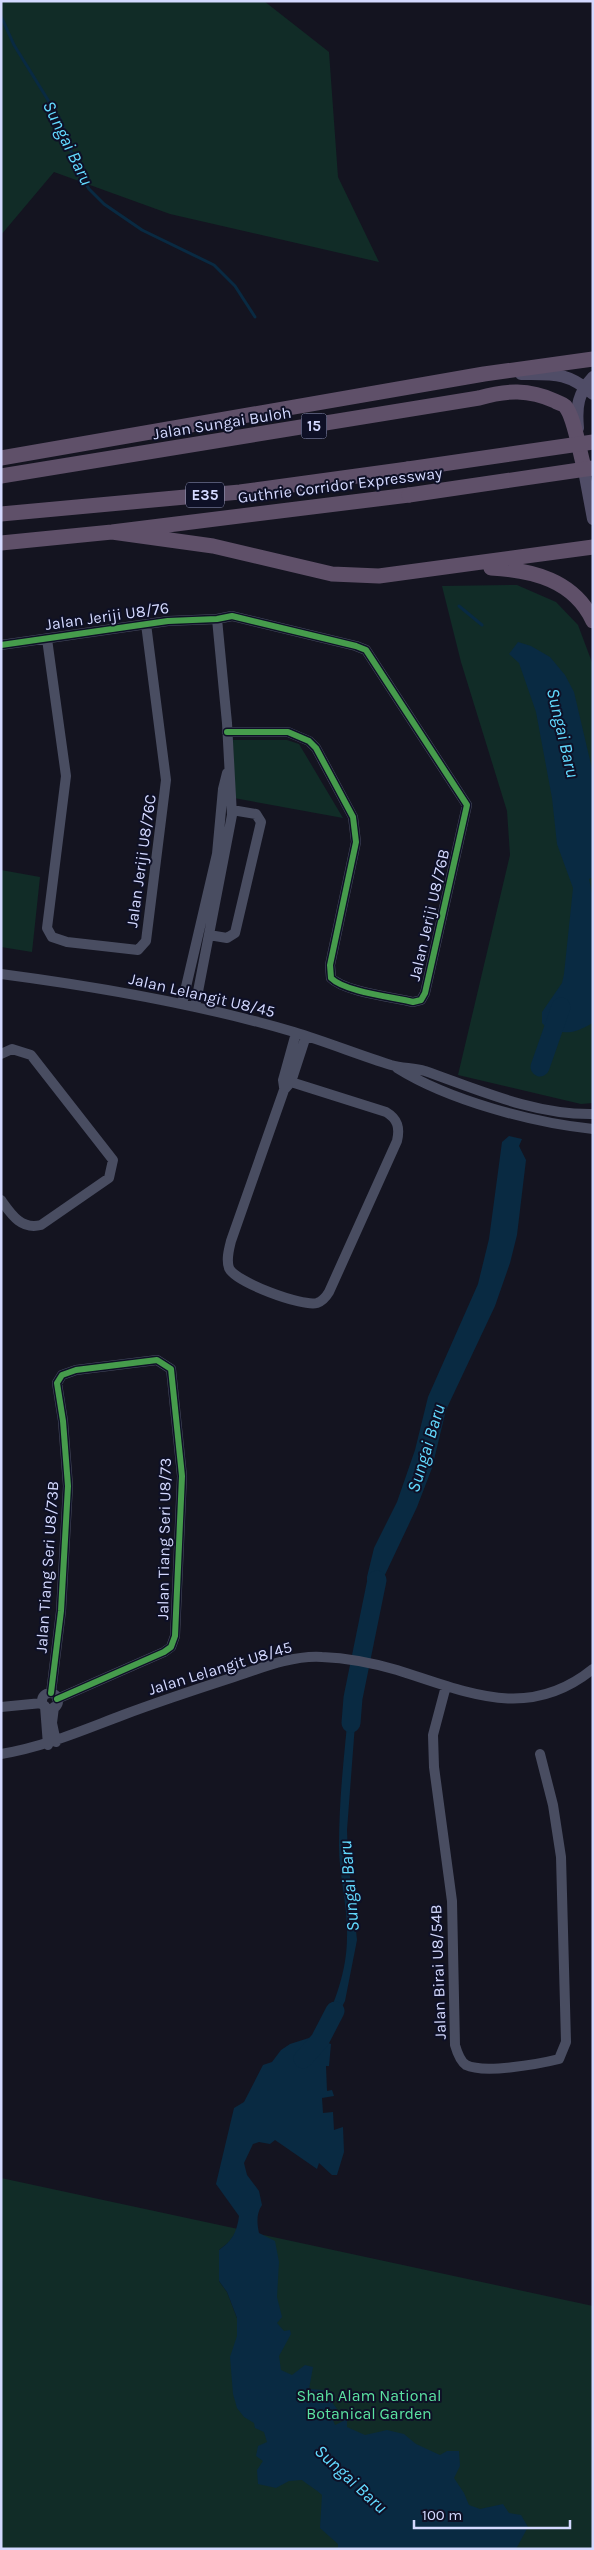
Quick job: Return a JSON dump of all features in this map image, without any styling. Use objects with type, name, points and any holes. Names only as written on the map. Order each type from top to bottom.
[{"type":"highway","name":"Jalan Sungai Buloh","points":[[1,458],[484,374],[593,359]]},
{"type":"highway","name":"Jalan Sungai Buloh","points":[[1,476],[479,398],[492,394],[518,392],[537,393],[565,406],[588,465]]},
{"type":"highway","name":"Guthrie Corridor Expressway","points":[[1,514],[240,492],[593,442]]},
{"type":"highway","name":"Guthrie Corridor Expressway","points":[[1,543],[112,532],[409,495],[588,465]]},
{"type":"highway","points":[[112,532],[214,546],[332,574],[379,576],[593,547]]},
{"type":"highway","points":[[460,566],[510,569],[537,574],[553,580],[578,600],[593,620]]},
{"type":"main road","points":[[484,374],[559,375],[590,386],[578,399],[577,408],[588,465],[593,519]]},
{"type":"street","name":"Jalan Jeriji U8/76B","points":[[217,620],[232,616],[244,617],[366,650],[465,799],[467,813],[425,993],[420,1000],[413,1002],[348,987],[337,983],[331,978],[330,965],[357,836],[353,817],[316,748],[304,738],[288,732],[228,732]]},
{"type":"street","name":"Jalan Jeriji U8/76","points":[[1,645],[178,620],[217,620]]},
{"type":"street","points":[[195,1007],[226,855],[232,810],[232,792],[228,770],[228,732],[217,620]]},
{"type":"street","name":"Jalan Jeriji U8/76C","points":[[47,639],[66,776],[46,928],[52,937],[67,942],[138,950],[146,941],[166,780],[146,624]]},
{"type":"street","points":[[182,1004],[218,854],[223,789],[228,770]]},
{"type":"street","points":[[209,935],[228,938],[235,933],[261,822],[256,814],[232,810]]},
{"type":"street","name":"Jalan Lelangit U8/45","points":[[1,974],[112,990],[195,1007],[296,1032],[392,1065],[422,1070],[481,1092],[550,1111],[593,1114]]},
{"type":"street","points":[[286,1084],[296,1032]]},
{"type":"street","points":[[286,1084],[386,1112],[394,1118],[399,1129],[397,1141],[328,1292],[323,1300],[315,1303],[295,1300],[244,1282],[235,1276],[228,1263],[231,1241],[286,1084],[306,1036]]},
{"type":"street","points":[[1,1054],[17,1050],[31,1055],[110,1153],[113,1160],[109,1178],[41,1225],[27,1225],[20,1222],[1,1200]]},
{"type":"street","name":"Jalan Lelangit U8/45","points":[[392,1065],[419,1082],[478,1103],[535,1119],[572,1127],[593,1129]]},
{"type":"street","name":"Jalan Tiang Seri U8/73","points":[[1,1707],[50,1702],[164,1652],[171,1647],[175,1636],[182,1476],[171,1369],[166,1364],[152,1359],[76,1370],[62,1375],[57,1383]]},
{"type":"street","name":"Jalan Tiang Seri U8/73B","points":[[52,1743],[50,1702],[61,1611],[68,1486],[63,1420],[57,1383]]},
{"type":"street","name":"Jalan Lelangit U8/45","points":[[1,1754],[52,1743],[163,1700],[254,1670],[292,1660],[320,1657],[359,1661],[499,1699],[539,1698],[567,1688],[593,1669]]},
{"type":"street","name":"Jalan Birai U8/54B","points":[[446,1686],[433,1735],[434,1767],[452,1901],[455,2045],[459,2056],[466,2065],[486,2068],[534,2065],[559,2059],[566,2042],[561,1857],[553,1805],[540,1754]]},
{"type":"green space","points":[[1,1],[264,1],[329,52],[338,177],[379,262],[170,214],[54,172],[1,235]]},
{"type":"green space","points":[[517,585],[556,602],[578,625],[593,665],[593,1103],[581,1104],[458,1075],[510,855],[507,811],[461,662],[442,586]]},
{"type":"green space","points":[[233,740],[287,740],[299,744],[343,818],[234,798]]},
{"type":"green space","points":[[1,870],[40,877],[32,952],[1,947]]},
{"type":"green space","name":"Shah Alam National Botanical Garden","points":[[1,2178],[238,2229],[229,2242],[219,2250],[219,2281],[227,2292],[237,2318],[237,2333],[259,2234],[593,2306],[593,2549],[1,2549]]},
{"type":"water","points":[[518,642],[531,646],[550,657],[565,675],[574,692],[593,773],[593,877],[589,879],[593,898],[593,1023],[570,1032],[553,1030],[542,1023],[542,1012],[562,983],[573,888],[557,844],[552,798],[536,712],[519,663],[509,654]]},
{"type":"water","points":[[509,1136],[522,1139],[519,1146],[526,1160],[517,1235],[510,1263],[495,1306],[446,1410],[432,1468],[417,1507],[382,1581],[375,1605],[367,1604],[367,1577],[374,1548],[397,1502],[415,1450],[428,1397],[478,1284],[489,1239],[502,1142]]},
{"type":"water","points":[[350,1697],[357,1698],[347,1830],[348,1858],[357,1940],[345,2001],[327,2036],[321,2032],[339,1986],[346,1950],[347,1925],[340,1869],[339,1827]]},
{"type":"water","points":[[312,2037],[331,2044],[329,2066],[326,2066],[327,2091],[332,2090],[334,2096],[322,2098],[323,2113],[333,2112],[334,2130],[343,2127],[344,2152],[337,2175],[332,2175],[319,2163],[317,2169],[275,2140],[270,2144],[259,2142],[253,2144],[244,2163],[247,2175],[259,2191],[262,2205],[258,2219],[259,2233],[275,2241],[279,2262],[277,2297],[282,2317],[277,2323],[284,2331],[290,2330],[291,2334],[279,2356],[281,2370],[292,2375],[305,2365],[313,2367],[309,2389],[323,2390],[337,2409],[330,2413],[335,2425],[347,2419],[347,2427],[365,2435],[387,2430],[404,2434],[416,2444],[440,2455],[447,2451],[459,2451],[460,2466],[454,2478],[469,2505],[480,2509],[503,2504],[509,2513],[521,2515],[528,2527],[516,2549],[338,2549],[338,2544],[320,2528],[322,2495],[320,2493],[302,2480],[289,2481],[276,2488],[258,2484],[257,2470],[263,2461],[256,2456],[258,2446],[267,2442],[264,2432],[255,2428],[254,2423],[244,2417],[237,2408],[233,2394],[230,2357],[237,2336],[237,2318],[227,2292],[219,2281],[219,2250],[233,2236],[239,2216],[216,2184],[234,2108],[244,2102],[263,2065],[272,2062],[281,2050],[290,2044]]},
{"type":"waterway","name":"Sungai Baru","points":[[1,16],[14,45],[61,121],[77,169],[89,189],[104,204],[142,230],[214,265],[235,286],[255,317]]},
{"type":"waterway","name":"Sungai Baru","points":[[459,606],[482,625]]},
{"type":"waterway","name":"Sungai Baru","points":[[540,1067],[561,1007]]},
{"type":"waterway","name":"Sungai Baru","points":[[351,1723],[353,1698],[377,1580]]},
{"type":"waterway","name":"Sungai Baru","points":[[303,2059],[320,2040],[335,2011]]},
{"type":"cycle path","points":[[1,645],[168,621],[217,619],[232,616],[366,650],[467,805],[425,993],[421,1000],[413,1002],[370,993],[347,987],[331,978],[330,965],[356,842],[353,817],[316,748],[309,741],[288,732],[227,732]]},
{"type":"cycle path","points":[[51,1693],[61,1611],[68,1486],[63,1421],[57,1383],[62,1375],[76,1370],[157,1360],[171,1369],[182,1476],[175,1636],[171,1647],[164,1652],[57,1699]]}]
